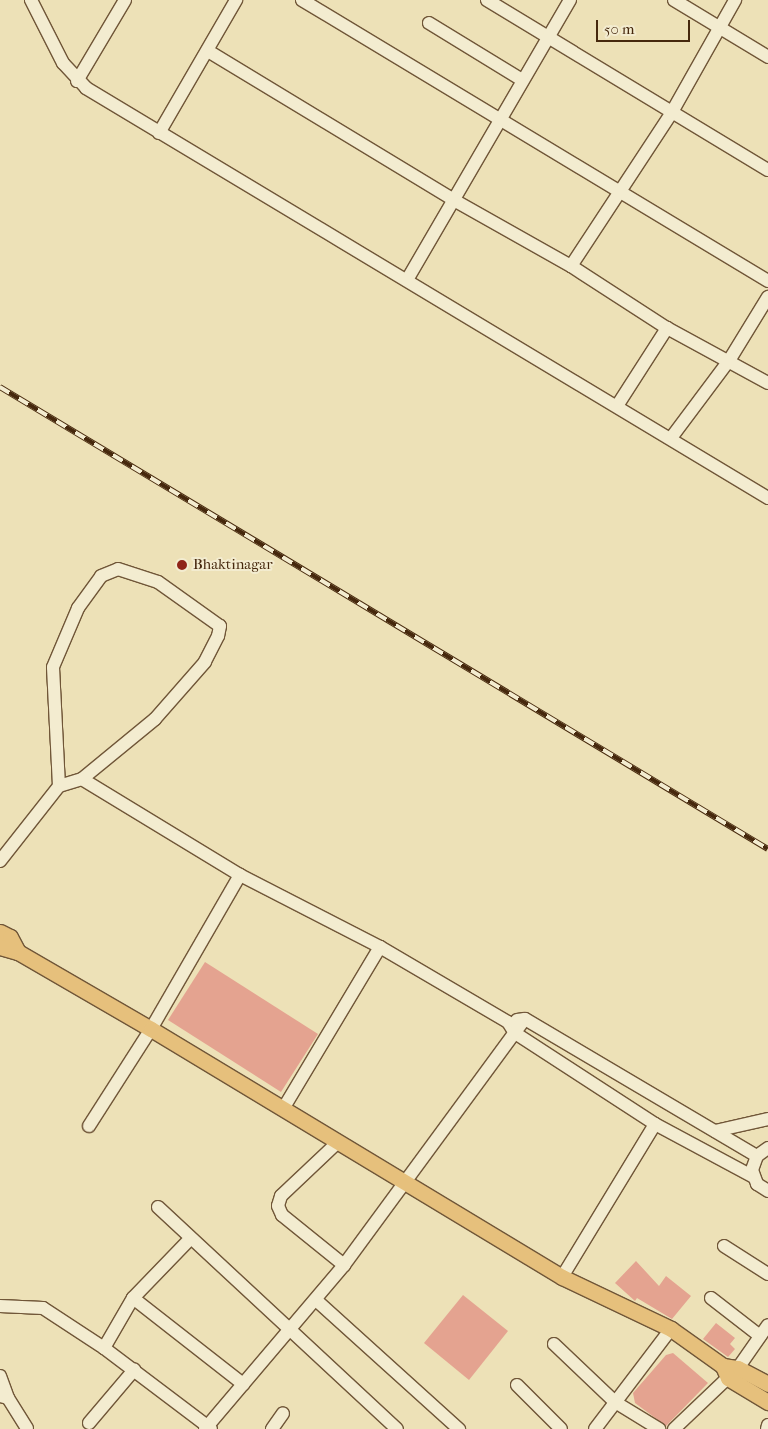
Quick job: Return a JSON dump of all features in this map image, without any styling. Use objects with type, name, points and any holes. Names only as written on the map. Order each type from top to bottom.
[{"type":"main road","points":[[0,932],[10,937],[18,952]]},
{"type":"main road","points":[[0,946],[18,952],[151,1030],[283,1109],[400,1183],[562,1277],[671,1329],[768,1402]]},
{"type":"main road","points":[[729,1371],[768,1384]]},
{"type":"street","points":[[31,0],[63,63],[77,81],[159,133],[671,438],[768,498]]},
{"type":"street","points":[[77,81],[126,0]]},
{"type":"street","points":[[159,133],[208,52],[236,0]]},
{"type":"street","points":[[302,0],[768,281]]},
{"type":"street","points":[[487,0],[768,170]]},
{"type":"street","points":[[407,280],[452,199],[570,0]]},
{"type":"street","points":[[674,0],[768,57]]},
{"type":"street","points":[[571,266],[621,193],[672,112],[735,0]]},
{"type":"street","points":[[428,23],[522,80]]},
{"type":"street","points":[[208,52],[452,199],[571,266],[667,328],[730,359],[768,383]]},
{"type":"street","points":[[671,438],[730,359],[768,297]]},
{"type":"street","points":[[617,406],[667,328]]},
{"type":"street","points":[[0,861],[59,786],[82,779],[156,718],[205,662],[218,636],[220,626],[158,582],[118,569],[101,576],[78,608],[53,667],[59,786]]},
{"type":"street","points":[[82,779],[240,875],[380,947],[508,1022],[516,1033],[655,1124],[754,1177],[768,1191]]},
{"type":"street","points":[[89,1126],[151,1030],[240,875]]},
{"type":"street","points":[[283,1109],[380,947]]},
{"type":"street","points":[[508,1022],[524,1019],[757,1156]]},
{"type":"street","points":[[0,1306],[44,1308],[104,1348],[208,1428],[344,1265],[400,1183],[516,1033],[524,1019]]},
{"type":"street","points":[[715,1131],[768,1119]]},
{"type":"street","points":[[562,1277],[655,1124]]},
{"type":"street","points":[[337,1143],[281,1196],[278,1206],[282,1215],[344,1265]]},
{"type":"street","points":[[754,1177],[757,1156],[768,1148]]},
{"type":"street","points":[[158,1207],[190,1239],[292,1328],[397,1429]]},
{"type":"street","points":[[104,1348],[133,1298],[190,1239]]},
{"type":"street","points":[[724,1246],[768,1274]]},
{"type":"street","points":[[133,1298],[243,1384]]},
{"type":"street","points":[[711,1298],[760,1336]]},
{"type":"street","points":[[316,1300],[459,1429]]},
{"type":"street","points":[[674,1429],[729,1371],[768,1325]]},
{"type":"street","points":[[595,1429],[671,1329]]},
{"type":"street","points":[[554,1344],[615,1402],[659,1429]]},
{"type":"street","points":[[89,1423],[134,1370]]},
{"type":"street","points":[[0,1376],[4,1397],[27,1429]]},
{"type":"street","points":[[517,1385],[561,1429]]},
{"type":"street","points":[[272,1429],[283,1413]]},
{"type":"street","points":[[767,1429],[768,1424]]},
{"type":"building","points":[[205,962],[318,1034],[281,1092],[168,1020]]},
{"type":"building","points":[[636,1261],[659,1286],[666,1276],[691,1296],[672,1319],[637,1298],[635,1301],[615,1283]]},
{"type":"building","points":[[463,1295],[508,1331],[469,1380],[424,1343]]},
{"type":"building","points":[[716,1323],[735,1338],[730,1344],[735,1349],[728,1357],[703,1339]]},
{"type":"building","points":[[673,1353],[708,1383],[666,1426],[635,1403],[633,1393],[666,1355]]},
{"type":"railway","points":[[0,387],[768,849]]},
{"type":"place","name":"Bhaktinagar","points":[[182,565]]}]
